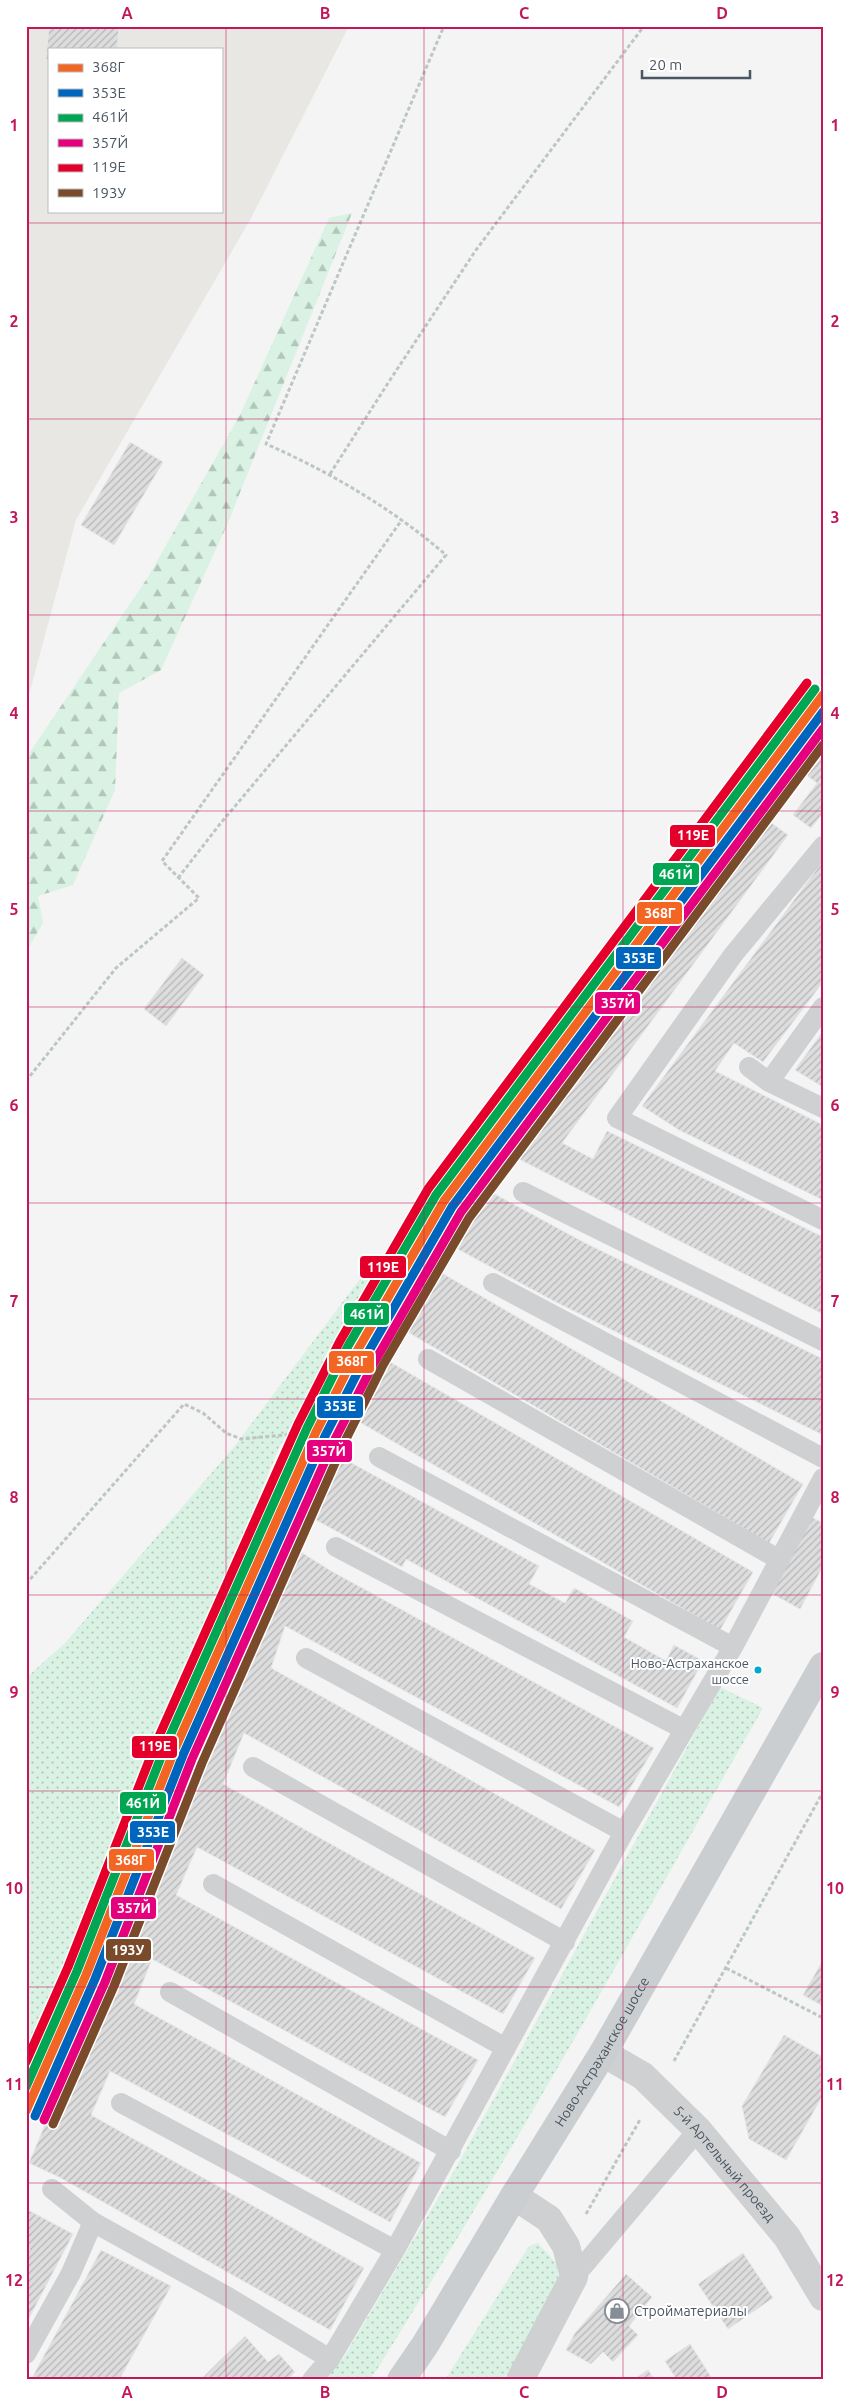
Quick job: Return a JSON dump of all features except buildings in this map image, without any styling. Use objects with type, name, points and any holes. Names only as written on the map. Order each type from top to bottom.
[{"type":"main road","name":"Ново-Астраханское шоссе","points":[[401,2380],[425,2345],[514,2196],[603,2053],[823,1666]]},
{"type":"street","name":"5-й Артельный проезд","points":[[603,2053],[643,2076],[698,2130],[786,2236],[823,2297]]},
{"type":"street","points":[[514,2196],[549,2219],[566,2246],[574,2277],[520,2380]]},
{"type":"lane","points":[[823,846],[733,955],[617,1118],[823,1220]]},
{"type":"lane","points":[[769,1082],[823,1007]]},
{"type":"lane","points":[[749,1066],[769,1082],[823,1108]]},
{"type":"lane","points":[[523,1192],[823,1341]]},
{"type":"lane","points":[[492,1283],[823,1458]]},
{"type":"lane","points":[[428,1359],[780,1560]]},
{"type":"lane","points":[[379,1457],[733,1647]]},
{"type":"lane","points":[[312,2380],[330,2359],[395,2250],[566,1942],[624,1832],[733,1647],[823,1478]]},
{"type":"lane","points":[[336,1547],[683,1729]]},
{"type":"lane","points":[[306,1658],[624,1832]]},
{"type":"lane","points":[[253,1767],[566,1942]]},
{"type":"lane","points":[[213,1884],[506,2048]]},
{"type":"lane","points":[[170,1992],[451,2151]]},
{"type":"lane","points":[[121,2104],[395,2250]]},
{"type":"lane","points":[[574,2277],[698,2130]]},
{"type":"lane","points":[[52,2189],[93,2222],[228,2297],[330,2359]]},
{"type":"lane","points":[[26,2354],[72,2272],[93,2222]]},
{"type":"path","points":[[178,878],[220,824],[446,555],[401,521],[330,474],[266,444],[444,26]]},
{"type":"path","points":[[330,474],[476,250],[644,26]]},
{"type":"path","points":[[26,1081],[116,968],[198,898],[162,861],[401,521]]},
{"type":"path","points":[[332,1438],[420,1273],[507,1134],[823,707]]},
{"type":"path","points":[[26,1584],[184,1404],[203,1413],[226,1433],[241,1439],[316,1432],[379,1457]]},
{"type":"path","points":[[658,2090],[823,1792]]},
{"type":"path","points":[[726,1968],[823,2018]]},
{"type":"shaded area","points":[[26,26],[349,26],[250,220],[76,520],[26,706]]},
{"type":"green space","points":[[352,213],[227,525],[161,670],[119,693],[115,790],[73,885],[38,896],[43,923],[26,952],[26,758],[148,577],[240,415],[329,218]]},
{"type":"green space","points":[[375,1259],[384,1263],[279,1448],[184,1676],[68,1969],[26,2062],[26,1678],[65,1643],[234,1447]]},
{"type":"green space","points":[[720,1687],[763,1708],[621,1958],[476,2207],[376,2371],[369,2380],[323,2380],[344,2357],[453,2173]]},
{"type":"green space","points":[[538,2243],[557,2264],[559,2288],[520,2362],[501,2380],[445,2380],[527,2249],[531,2245]]},
{"type":"transit line","name":"119Е","points":[[26,2062],[68,1967],[156,1743],[298,1424],[340,1341],[428,1189],[807,683]]},
{"type":"transit line","name":"461Й","points":[[26,2087],[77,1971],[165,1747],[307,1428],[348,1346],[436,1195],[815,689]]},
{"type":"transit line","name":"368Г","points":[[26,2111],[86,1975],[174,1751],[316,1432],[357,1351],[444,1201],[823,695]]},
{"type":"transit line","name":"353Е","points":[[35,2116],[95,1979],[183,1755],[325,1436],[366,1356],[452,1207],[823,712]]},
{"type":"transit line","name":"357Й","points":[[44,2120],[105,1982],[192,1759],[334,1441],[375,1361],[461,1212],[823,729]]},
{"type":"transit line","name":"193У","points":[[53,2124],[114,1986],[202,1763],[343,1445],[383,1365],[469,1218],[823,745]]},
{"type":"place","name":"Ново-Астраханское шоссе","points":[[758,1670]]},
{"type":"place","name":"Стройматериалы","points":[[617,2311]]}]
